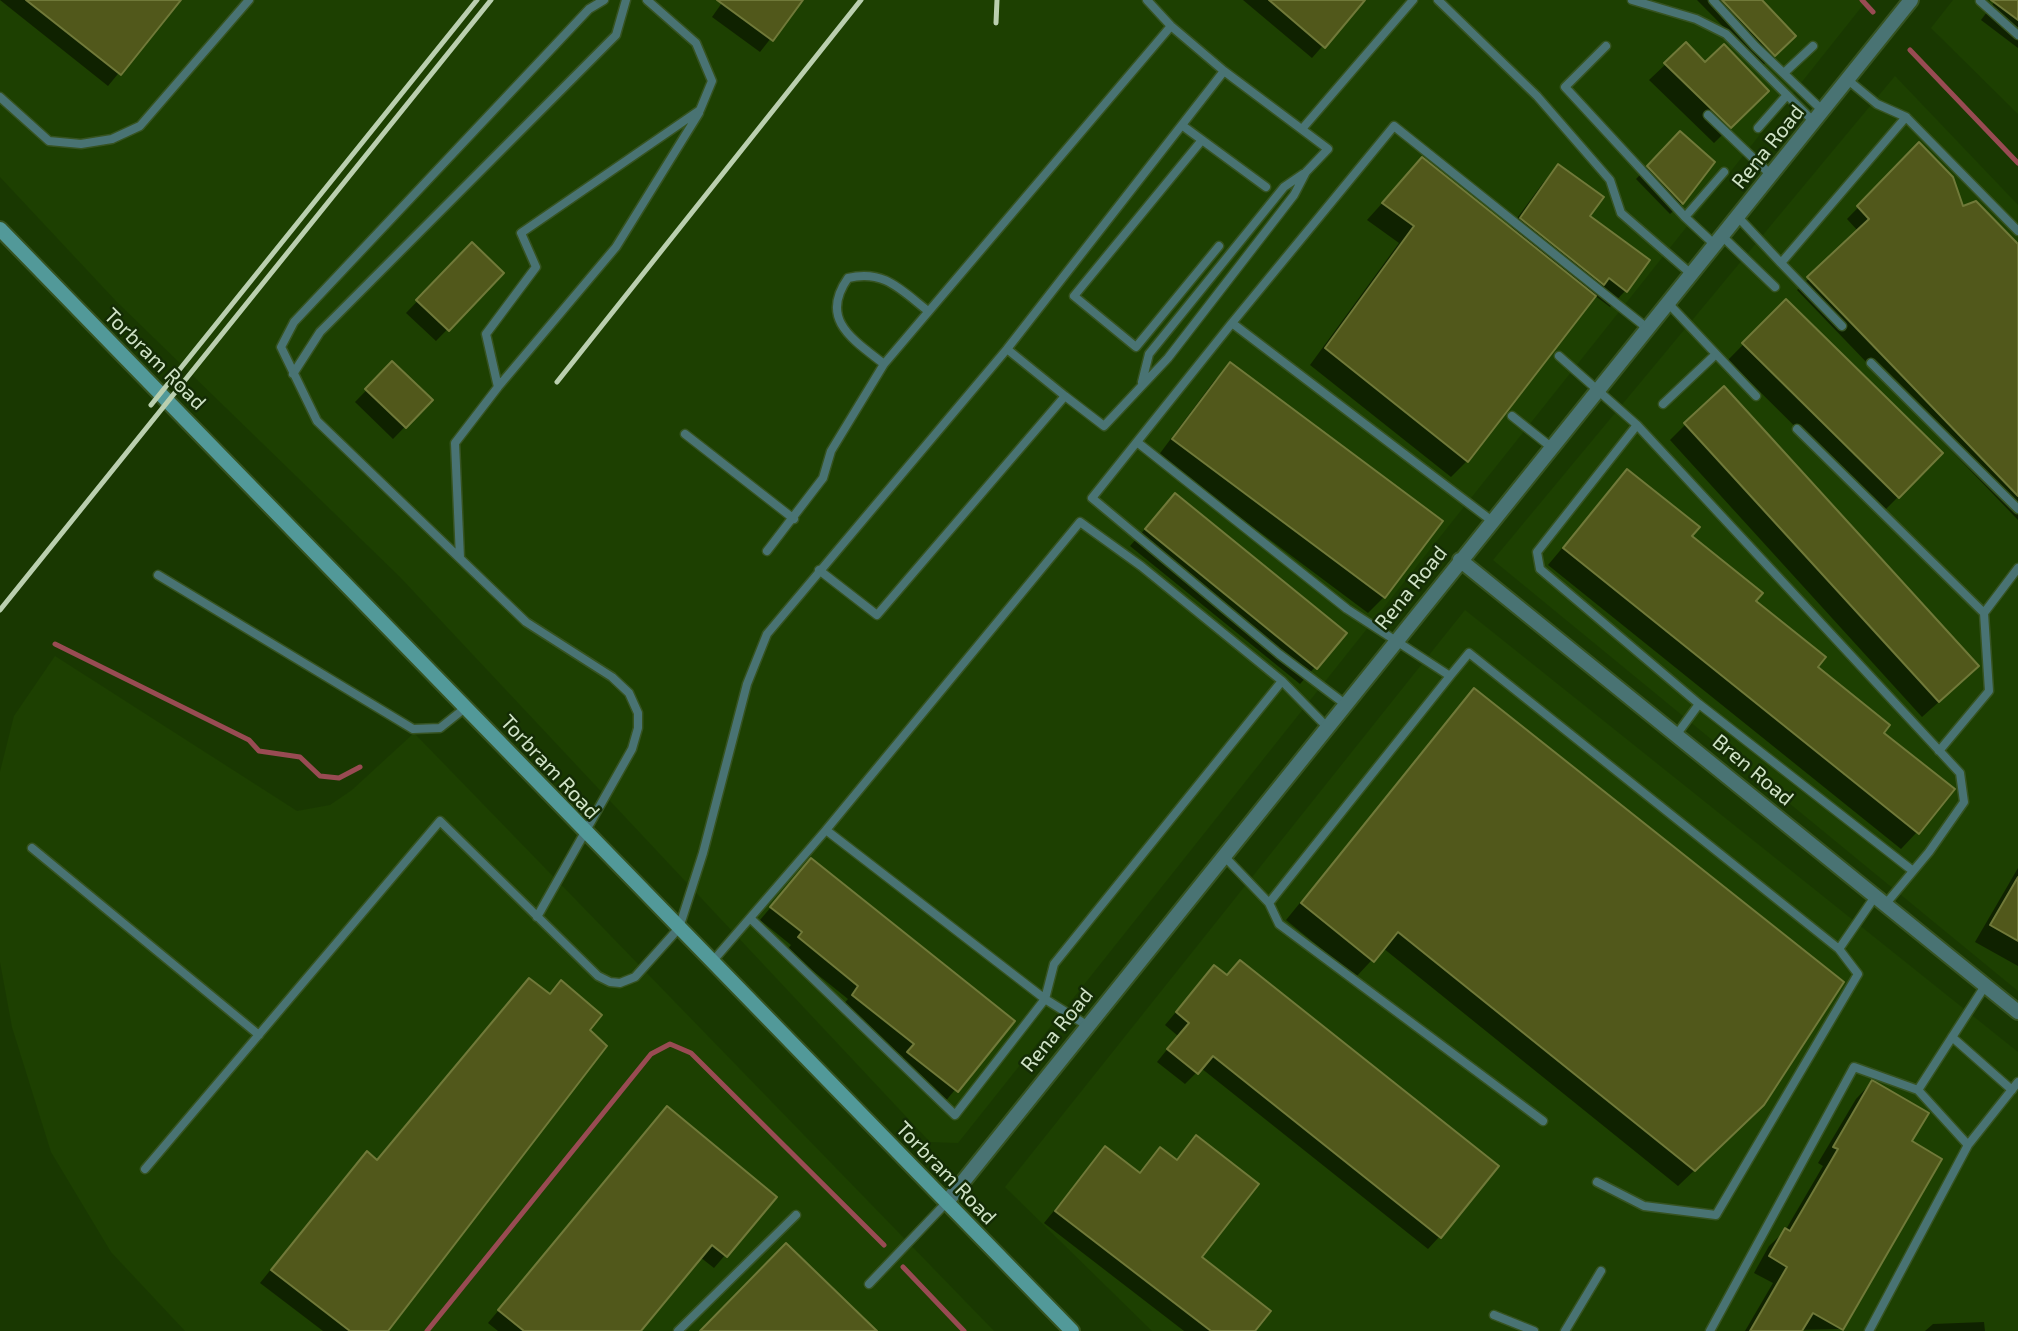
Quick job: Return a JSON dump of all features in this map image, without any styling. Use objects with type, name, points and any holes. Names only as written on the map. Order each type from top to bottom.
[{"type":"main road","name":"Torbram Road","points":[[0,229],[585,834],[1072,1331]]},
{"type":"street","name":"Rena Road","points":[[946,1203],[1911,0]]},
{"type":"street","name":"Bren Road","points":[[1460,560],[2018,1012]]},
{"type":"lane","points":[[0,97],[49,141],[81,144],[112,139],[141,126],[249,0]]},
{"type":"lane","points":[[537,917],[632,749],[638,728],[638,713],[629,693],[612,677],[526,622],[317,422],[281,348],[294,322],[589,9],[604,0]]},
{"type":"lane","points":[[293,374],[320,332],[616,35],[626,0]]},
{"type":"lane","points":[[460,558],[455,443],[498,387],[616,247],[700,110],[712,81],[696,43],[647,0]]},
{"type":"lane","points":[[1142,382],[1149,354],[1284,187],[1306,172],[1328,149],[1224,71],[1171,26],[1147,0]]},
{"type":"lane","points":[[1302,129],[1413,0]]},
{"type":"lane","points":[[1438,0],[1537,96],[1610,180],[1621,213],[1690,274]]},
{"type":"lane","points":[[1632,0],[1696,19],[1726,34],[1787,95],[1819,117]]},
{"type":"lane","points":[[1713,0],[1784,73],[1819,117]]},
{"type":"lane","points":[[1980,0],[2018,35]]},
{"type":"lane","points":[[767,551],[823,478],[831,451],[884,364],[1171,26]]},
{"type":"lane","points":[[1605,46],[1565,87],[1685,217],[1718,240],[1775,287]]},
{"type":"lane","points":[[1784,73],[1813,46]]},
{"type":"lane","points":[[145,1170],[440,821],[598,976],[620,983],[635,977],[679,929],[755,661],[767,634],[1007,349],[1224,71]]},
{"type":"lane","points":[[1848,80],[1877,104],[1906,117],[2018,231]]},
{"type":"lane","points":[[1758,128],[1787,95]]},
{"type":"lane","points":[[498,387],[486,334],[536,267],[521,233],[700,110]]},
{"type":"lane","points":[[1708,115],[1771,175]]},
{"type":"lane","points":[[1781,263],[1906,117]]},
{"type":"lane","points":[[1183,126],[1266,187]]},
{"type":"lane","points":[[1345,704],[1279,654],[1092,498],[1232,323],[1394,126],[1647,328]]},
{"type":"lane","points":[[1202,141],[1074,296],[1136,347],[1219,246]]},
{"type":"lane","points":[[1007,349],[1104,426],[1142,382],[1168,358],[1294,195],[1306,172]]},
{"type":"lane","points":[[1685,217],[1724,172]]},
{"type":"lane","points":[[1738,217],[1843,326]]},
{"type":"lane","points":[[884,364],[842,326],[834,307],[838,292],[848,278],[868,273],[891,282],[928,311]]},
{"type":"lane","points":[[1667,302],[1756,396]]},
{"type":"lane","points":[[1232,323],[1492,521]]},
{"type":"lane","points":[[1663,404],[1716,354]]},
{"type":"lane","points":[[1559,356],[1637,425],[1960,773],[1964,802],[1913,871],[1879,902],[1839,949]]},
{"type":"lane","points":[[1871,363],[2018,509]]},
{"type":"lane","points":[[820,570],[877,615],[1065,396]]},
{"type":"lane","points":[[1512,416],[1551,447]]},
{"type":"lane","points":[[1637,425],[1537,552],[1540,569],[1699,704],[1913,871]]},
{"type":"lane","points":[[1797,429],[1984,613]]},
{"type":"lane","points":[[685,434],[794,519]]},
{"type":"lane","points":[[1137,442],[1347,609],[1397,639],[1450,676]]},
{"type":"lane","points":[[712,962],[1080,522],[1141,566],[1282,681],[1327,727]]},
{"type":"lane","points":[[1939,751],[1989,691],[1984,613],[2018,568]]},
{"type":"lane","points":[[158,575],[413,729],[440,728],[466,708]]},
{"type":"lane","points":[[1269,903],[1469,653],[1839,949],[1858,974],[1716,1214],[1644,1206],[1597,1182]]},
{"type":"lane","points":[[750,918],[955,1115],[1045,999],[1054,964],[1282,681]]},
{"type":"lane","points":[[1677,734],[1699,704]]},
{"type":"lane","points":[[825,830],[1045,999],[1088,1026]]},
{"type":"lane","points":[[32,848],[259,1035]]},
{"type":"lane","points":[[1224,856],[1269,903],[1279,924],[1542,1121]]},
{"type":"lane","points":[[1918,1090],[1985,986]]},
{"type":"lane","points":[[1952,1037],[2012,1090]]},
{"type":"lane","points":[[1710,1331],[1854,1067],[1918,1090],[1968,1145]]},
{"type":"lane","points":[[1869,1331],[1968,1145],[2018,1082]]},
{"type":"lane","points":[[869,1284],[946,1203]]},
{"type":"lane","points":[[678,1331],[796,1215]]},
{"type":"lane","points":[[1565,1331],[1601,1271]]},
{"type":"lane","points":[[1494,1315],[1534,1331]]},
{"type":"shaded area","points":[[0,0],[1867,0],[958,1143],[930,1142],[400,577],[116,301],[0,177]]},
{"type":"shaded area","points":[[1953,0],[2018,0],[2018,114],[1931,28]]},
{"type":"shaded area","points":[[1895,76],[2018,205],[2018,991],[1493,560]]},
{"type":"shaded area","points":[[1465,610],[2018,1052],[2018,1331],[1152,1331],[1005,1187]]},
{"type":"shaded area","points":[[55,656],[297,811],[330,805],[352,790],[414,733],[994,1331],[185,1331],[111,1252],[51,1152],[12,1027],[0,962],[0,772],[14,716]]},
{"type":"building","points":[[26,0],[181,0],[121,75]]},
{"type":"building","points":[[717,0],[803,0],[773,41]]},
{"type":"building","points":[[1269,0],[1365,0],[1325,48]]},
{"type":"building","points":[[1722,0],[1762,0],[1796,36],[1775,56]]},
{"type":"building","points":[[1991,0],[2018,0],[2018,20]]},
{"type":"building","points":[[1686,42],[1705,62],[1724,44],[1769,91],[1731,128],[1664,63]]},
{"type":"building","points":[[1680,131],[1715,162],[1683,204],[1647,166]]},
{"type":"building","points":[[1919,142],[1953,177],[1963,206],[1976,201],[2018,244],[2018,496],[1807,277],[1869,219],[1857,206]]},
{"type":"building","points":[[1422,157],[1596,296],[1468,462],[1325,348],[1414,226],[1382,203]]},
{"type":"building","points":[[1558,164],[1604,197],[1590,216],[1650,260],[1627,292],[1609,278],[1604,285],[1520,218]]},
{"type":"building","points":[[472,242],[504,273],[449,331],[416,300]]},
{"type":"building","points":[[1786,299],[1943,453],[1899,498],[1742,343]]},
{"type":"building","points":[[392,361],[433,400],[406,428],[365,389]]},
{"type":"building","points":[[1230,362],[1443,521],[1385,598],[1172,439]]},
{"type":"building","points":[[1724,386],[1979,666],[1939,702],[1684,423]]},
{"type":"building","points":[[1627,469],[1700,527],[1692,536],[1763,593],[1756,601],[1826,657],[1818,667],[1890,725],[1884,733],[1955,789],[1919,834],[1563,548]]},
{"type":"building","points":[[1175,493],[1347,633],[1317,669],[1145,529]]},
{"type":"building","points":[[1474,688],[1844,982],[1764,1105],[1695,1171],[1398,932],[1374,962],[1301,903]]},
{"type":"building","points":[[811,858],[1015,1021],[958,1092],[907,1052],[914,1044],[852,995],[858,986],[798,937],[802,932],[770,907]]},
{"type":"building","points":[[2018,877],[2018,941],[1990,925]]},
{"type":"building","points":[[1240,960],[1499,1166],[1441,1238],[1213,1056],[1198,1074],[1167,1049],[1189,1023],[1176,1012],[1214,965],[1227,975]]},
{"type":"building","points":[[529,978],[550,994],[561,980],[602,1015],[590,1030],[607,1046],[388,1331],[350,1331],[271,1270],[367,1151],[377,1160]]},
{"type":"building","points":[[1872,1080],[1929,1113],[1912,1141],[1942,1159],[1843,1330],[1813,1313],[1802,1331],[1750,1331],[1787,1267],[1769,1256],[1785,1228],[1790,1231],[1838,1149],[1833,1147]]},
{"type":"building","points":[[667,1106],[777,1197],[727,1257],[712,1245],[641,1331],[524,1331],[498,1310]]},
{"type":"building","points":[[1196,1135],[1259,1184],[1202,1257],[1271,1311],[1255,1331],[1211,1331],[1055,1211],[1105,1146],[1140,1173],[1160,1147],[1177,1160]]},
{"type":"building","points":[[786,1243],[877,1331],[700,1331]]},
{"type":"waterway","points":[[1862,0],[1873,12]]},
{"type":"waterway","points":[[1910,50],[2018,163]]},
{"type":"waterway","points":[[55,644],[249,740],[259,751],[300,757],[320,776],[339,778],[360,767]]},
{"type":"waterway","points":[[427,1331],[651,1054],[670,1044],[691,1053],[884,1245]]},
{"type":"waterway","points":[[903,1267],[964,1331]]},
{"type":"railway","points":[[151,405],[477,0]]},
{"type":"railway","points":[[0,610],[491,0]]},
{"type":"railway","points":[[557,382],[861,0]]},
{"type":"railway","points":[[996,23],[997,0]]}]
